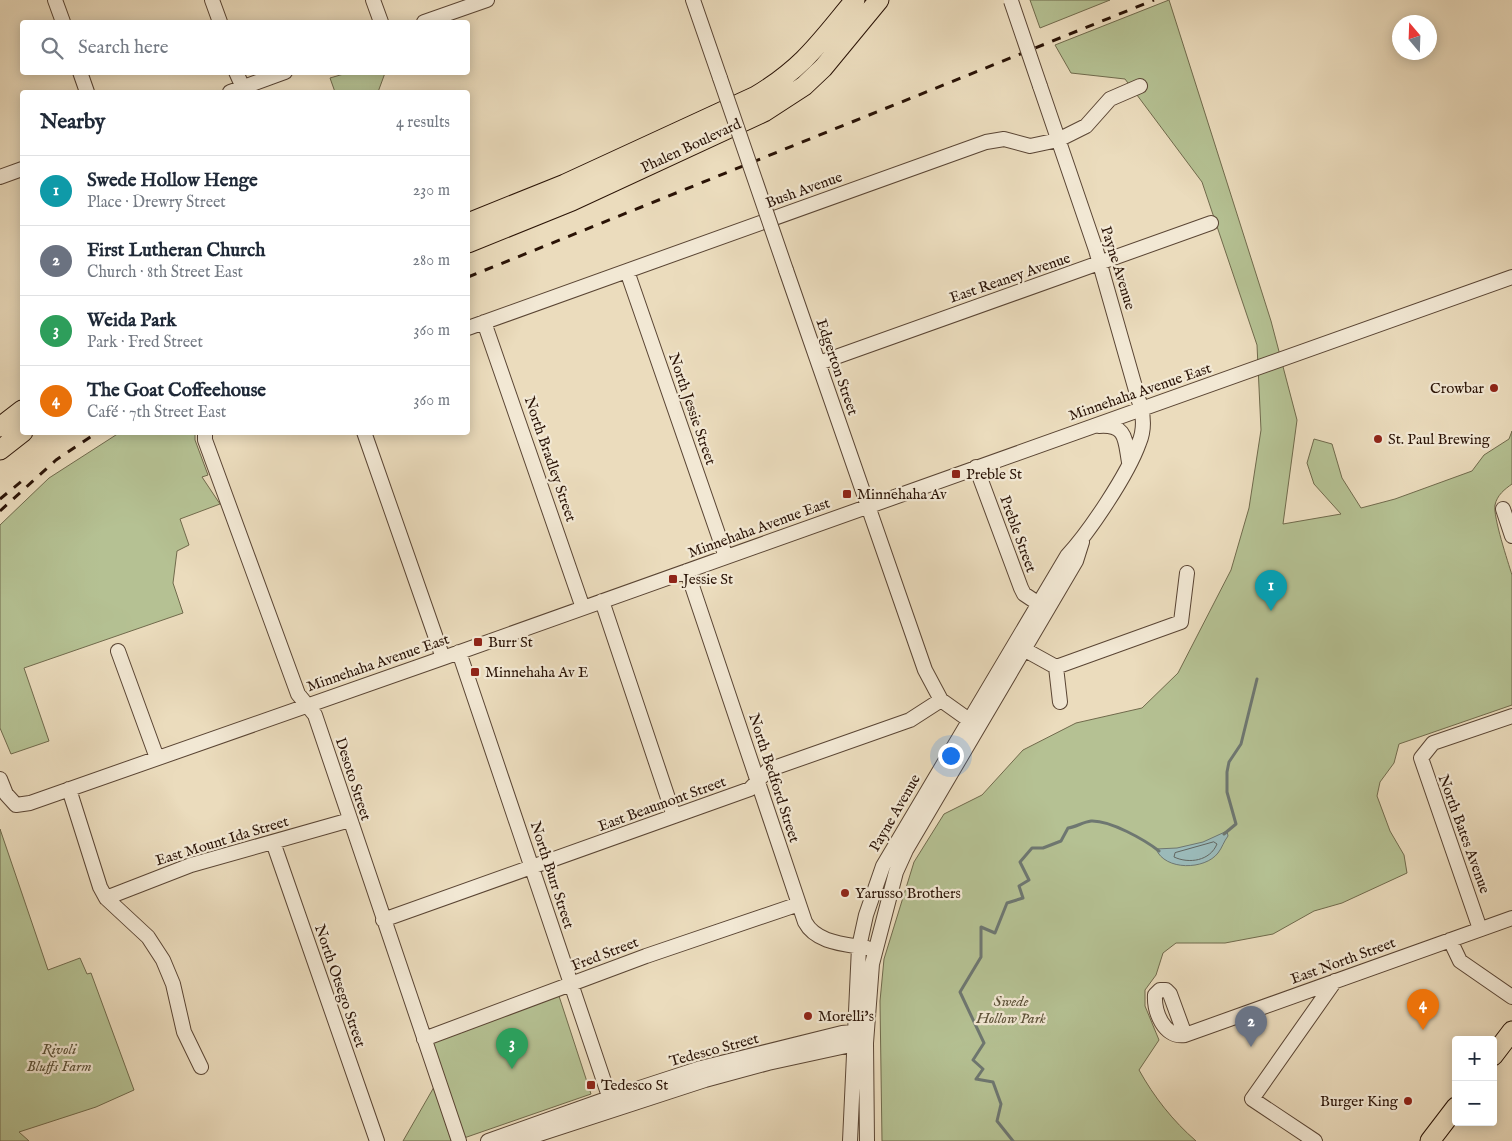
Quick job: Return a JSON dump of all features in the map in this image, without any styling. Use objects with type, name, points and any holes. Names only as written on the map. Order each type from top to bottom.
[{"type":"main road","name":"Phalen Boulevard","points":[[470,222],[565,184],[756,96],[775,84],[810,56],[855,0]]},
{"type":"main road","name":"Phalen Boulevard","points":[[470,242],[572,201],[764,112],[783,101],[823,68],[879,0]]},
{"type":"main road","points":[[0,427],[20,412]]},
{"type":"main road","points":[[0,450],[20,434]]},
{"type":"main road","points":[[1497,1051],[1512,1031]]},
{"type":"main road","points":[[1430,1141],[1452,1112]]},
{"type":"street","points":[[55,0],[62,20]]},
{"type":"street","points":[[212,0],[219,20]]},
{"type":"street","points":[[373,0],[380,20]]},
{"type":"street","points":[[430,20],[487,0]]},
{"type":"street","name":"Edgerton Street","points":[[693,0],[925,670],[941,700],[973,723]]},
{"type":"street","name":"Payne Avenue","points":[[1011,0],[1100,263],[1142,408],[1144,422],[1139,443],[1129,462],[1082,539],[1067,556],[1039,604],[1020,647]]},
{"type":"street","points":[[81,75],[86,90]]},
{"type":"street","points":[[236,75],[239,90]]},
{"type":"street","points":[[241,90],[278,75]]},
{"type":"street","name":"Bush Avenue","points":[[470,327],[986,142],[1004,139],[1030,146],[1072,135],[1086,126],[1110,98],[1140,86]]},
{"type":"street","points":[[0,177],[20,169]]},
{"type":"street","name":"East Reaney Avenue","points":[[819,363],[1211,223]]},
{"type":"street","name":"North Jessie Street","points":[[627,271],[726,557]]},
{"type":"street","name":"Minnehaha Avenue East","points":[[0,778],[6,794],[16,805],[30,804],[1512,277]]},
{"type":"street","name":"North Bradley Street","points":[[484,322],[583,608]]},
{"type":"street","points":[[1088,427],[1109,426],[1119,428],[1124,436],[1129,462]]},
{"type":"street","name":"Desoto Street","points":[[205,435],[205,440],[298,694],[315,714],[458,1141]]},
{"type":"street","points":[[365,435],[443,658]]},
{"type":"street","name":"Preble Street","points":[[976,467],[1021,588],[1024,594],[1039,604]]},
{"type":"street","points":[[1507,516],[1512,536]]},
{"type":"street","name":"Payne Avenue","points":[[867,1141],[860,1037],[859,947],[866,916],[883,866],[1020,647],[1076,562],[1082,539]]},
{"type":"street","name":"North Bedford Street","points":[[688,571],[799,904],[810,930],[827,940],[875,950]]},
{"type":"street","points":[[1056,668],[1181,622],[1187,573]]},
{"type":"street","points":[[602,602],[674,816]]},
{"type":"street","points":[[1020,647],[1056,668]]},
{"type":"street","points":[[118,651],[157,758]]},
{"type":"street","name":"North Burr Street","points":[[459,652],[611,1103]]},
{"type":"street","points":[[1056,668],[1060,702]]},
{"type":"street","name":"East Beaumont Street","points":[[383,920],[750,790],[768,770],[910,720],[941,700]]},
{"type":"street","name":"North Bates Avenue","points":[[1480,929],[1421,758],[1433,743],[1512,716]]},
{"type":"street","name":"Payne Avenue","points":[[850,1141],[860,1037],[875,950],[901,860],[973,723]]},
{"type":"street","points":[[69,789],[100,888],[106,898],[138,927],[163,960],[173,984],[184,1032],[201,1067]]},
{"type":"street","name":"East Mount Ida Street","points":[[106,898],[174,871],[350,820]]},
{"type":"street","name":"North Otsego Street","points":[[273,842],[377,1141]]},
{"type":"street","name":"Fred Street","points":[[424,1039],[695,939],[799,904]]},
{"type":"street","name":"East North Street","points":[[1184,1035],[1512,918]]},
{"type":"street","points":[[1450,940],[1460,961],[1512,997]]},
{"type":"street","points":[[1316,1141],[1252,1099],[1335,981]]},
{"type":"street","name":"Tedesco Street","points":[[488,1141],[611,1103],[860,1037]]},
{"type":"street","name":"Tedesco Street","points":[[518,1141],[611,1103]]},
{"type":"green space","points":[[1030,0],[1110,0],[1040,28]]},
{"type":"green space","name":"Swede Hollow Park","points":[[1169,0],[1271,321],[1297,420],[1283,524],[1341,514],[1314,484],[1307,463],[1314,439],[1332,444],[1342,478],[1361,508],[1395,499],[1472,471],[1484,455],[1509,439],[1512,431],[1512,484],[1499,495],[1495,511],[1501,540],[1512,575],[1512,705],[1399,744],[1394,763],[1380,782],[1377,796],[1390,831],[1404,855],[1407,873],[1342,903],[1314,911],[1273,934],[1225,943],[1176,943],[1163,953],[1156,975],[1145,990],[1145,1006],[1159,1040],[1139,1070],[1164,1108],[1196,1141],[882,1141],[880,1001],[884,959],[914,862],[944,814],[982,795],[1023,750],[1076,723],[1142,708],[1178,673],[1231,570],[1249,508],[1261,430],[1257,345],[1202,182],[1125,79],[1071,73],[1055,45]]},
{"type":"green space","points":[[340,75],[384,75],[379,90],[334,90],[330,78]]},
{"type":"green space","points":[[116,435],[195,435],[195,440],[208,475],[202,477],[220,504],[180,519],[189,545],[177,551],[173,583],[183,613],[24,668],[49,741],[11,754],[0,728],[0,525],[49,478]]},
{"type":"green space","name":"Rivoli Bluffs Farm","points":[[0,829],[48,970],[80,958],[87,974],[91,973],[134,1090],[96,1107],[19,1132],[29,1141],[0,1141]]},
{"type":"green space","points":[[558,993],[591,1094],[464,1138],[432,1043]]},
{"type":"green space","points":[[434,1087],[453,1141],[403,1141]]},
{"type":"water","points":[[1227,831],[1228,836],[1218,853],[1204,863],[1186,866],[1176,864],[1161,856],[1156,849],[1177,848],[1203,842]]},
{"type":"waterway","points":[[1224,834],[1236,824],[1227,792],[1229,762],[1241,744],[1257,679]]},
{"type":"waterway","points":[[1013,1141],[997,1121],[1001,1104],[993,1082],[976,1079],[983,1069],[973,1060],[984,1043],[960,992],[981,957],[981,927],[995,933],[1007,903],[1023,898],[1019,886],[1029,880],[1020,862],[1032,848],[1043,848],[1061,841],[1068,828],[1091,821],[1108,824],[1136,836],[1159,851]]},
{"type":"railway","points":[[470,276],[1154,0]]},
{"type":"railway","points":[[0,511],[56,460],[94,435]]},
{"type":"railway","points":[[0,499],[23,480]]},
{"type":"place","name":"Crowbar","points":[[1494,388]]},
{"type":"place","name":"St. Paul Brewing","points":[[1378,439]]},
{"type":"place","name":"Preble St","points":[[956,474]]},
{"type":"place","name":"Minnehaha Av","points":[[847,494]]},
{"type":"place","name":"Jessie St","points":[[673,579]]},
{"type":"place","name":"Swede Hollow Henge","points":[[1271,611]]},
{"type":"place","name":"Burr St","points":[[478,642]]},
{"type":"place","name":"Minnehaha Av E","points":[[475,672]]},
{"type":"place","name":"Yarusso Brothers","points":[[845,893]]},
{"type":"place","name":"Morelli's","points":[[808,1016]]},
{"type":"place","name":"The Goat Coffeehouse","points":[[1423,1030]]},
{"type":"place","name":"First Lutheran Church","points":[[1251,1047]]},
{"type":"place","name":"Weida Park","points":[[512,1069]]},
{"type":"place","name":"Tedesco St","points":[[591,1085]]},
{"type":"place","name":"Burger King","points":[[1408,1101]]}]
